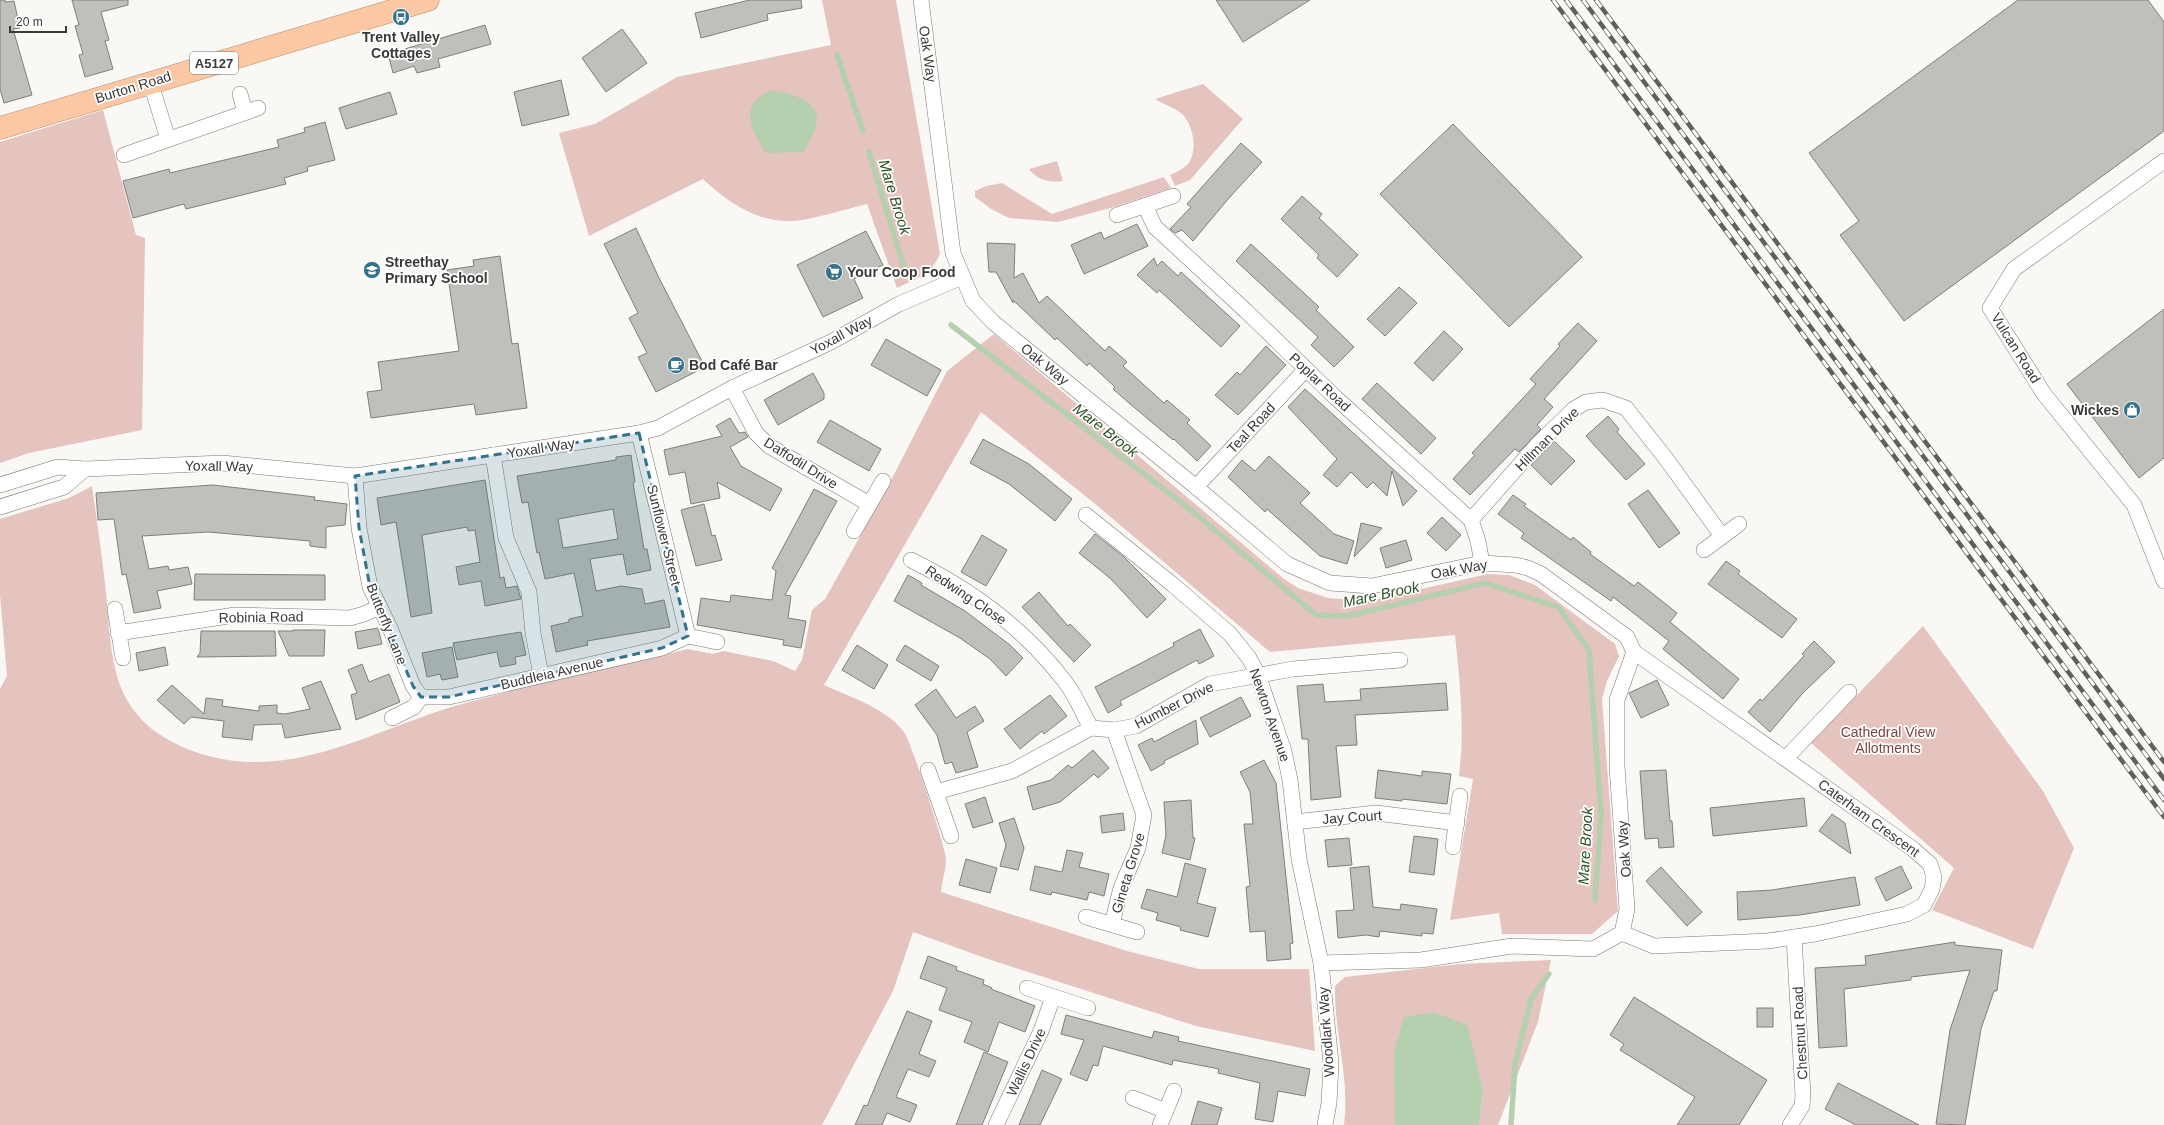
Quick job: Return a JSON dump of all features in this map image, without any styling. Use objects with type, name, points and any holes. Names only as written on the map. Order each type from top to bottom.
[{"type":"highway","name":"Burton Road","points":[[0,128],[150,81],[428,0]]},
{"type":"street","name":"Oak Way","points":[[921,0],[953,253],[973,301],[994,323],[1196,487],[1287,564],[1330,583],[1372,586],[1482,563],[1515,565],[1528,568],[1541,574],[1627,637],[1634,652],[1617,700],[1617,766],[1628,909],[1622,933]]},
{"type":"street","points":[[150,81],[168,139]]},
{"type":"street","points":[[124,155],[252,110],[240,94]]},
{"type":"street","name":"Vulcan Road","points":[[2164,161],[2014,269],[1990,308],[2044,394],[2134,505],[2164,580]]},
{"type":"street","points":[[1117,215],[1173,196]]},
{"type":"street","name":"Poplar Road","points":[[1145,206],[1155,227],[1306,369],[1471,520],[1478,541],[1482,563]]},
{"type":"street","name":"Yoxall Way","points":[[0,485],[58,467],[85,469],[222,463],[355,476],[639,433],[658,428],[732,388],[830,342],[899,304],[962,277]]},
{"type":"street","name":"Teal Road","points":[[1196,487],[1306,369]]},
{"type":"street","name":"Daffodil Drive","points":[[732,388],[756,433],[769,446],[869,504]]},
{"type":"street","name":"Hillman Drive","points":[[1471,520],[1538,444],[1574,409],[1586,402],[1603,400],[1626,408],[1667,460],[1722,536]]},
{"type":"street","name":"Sunflower Street","points":[[639,433],[688,636]]},
{"type":"street","points":[[493,455],[506,538],[529,592],[533,633],[541,675]]},
{"type":"street","points":[[0,507],[64,487],[85,469]]},
{"type":"street","name":"Butterfly Lane","points":[[355,476],[359,528],[370,587],[390,628],[413,686],[421,697]]},
{"type":"street","points":[[854,530],[883,481]]},
{"type":"street","name":"Newton Avenue","points":[[1086,515],[1172,584],[1230,634],[1249,658],[1258,675],[1284,751],[1290,780],[1299,859],[1321,963]]},
{"type":"street","points":[[1704,550],[1739,524]]},
{"type":"street","name":"Redwing Close","points":[[911,560],[938,573],[998,614],[1032,645],[1067,684],[1091,728]]},
{"type":"street","name":"Robinia Road","points":[[118,633],[235,615],[350,618],[364,614],[379,607]]},
{"type":"street","points":[[115,609],[123,658]]},
{"type":"street","points":[[688,636],[717,642]]},
{"type":"street","name":"Buddleia Avenue","points":[[421,697],[449,697],[662,648],[688,636]]},
{"type":"street","name":"Caterham Crescent","points":[[1622,933],[1654,946],[1768,941],[1794,937],[1907,914],[1924,905],[1932,889],[1934,877],[1930,864],[1913,849],[1634,652]]},
{"type":"street","name":"Humber Drive","points":[[1091,728],[1114,730],[1136,726],[1210,684],[1293,669],[1400,660]]},
{"type":"street","points":[[1786,758],[1849,692]]},
{"type":"street","points":[[392,718],[414,707],[421,697]]},
{"type":"street","points":[[936,792],[1012,771],[1091,728]]},
{"type":"street","name":"Gineta Grove","points":[[1112,924],[1121,888],[1138,848],[1144,815],[1114,730]]},
{"type":"street","points":[[928,770],[951,836]]},
{"type":"street","points":[[1453,847],[1460,796]]},
{"type":"street","name":"Jay Court","points":[[1295,822],[1376,813],[1457,823]]},
{"type":"street","name":"Gineta Grove","points":[[1086,917],[1137,932]]},
{"type":"street","points":[[1321,963],[1421,960],[1512,946],[1593,949],[1622,933]]},
{"type":"street","name":"Chestnut Road","points":[[1790,1125],[1802,1106],[1804,1096],[1794,937]]},
{"type":"street","name":"Woodlark Way","points":[[1321,963],[1331,1063],[1329,1103],[1325,1125]]},
{"type":"street","points":[[1027,988],[1088,1008]]},
{"type":"street","name":"Wallis Drive","points":[[996,1125],[1040,1031],[1053,997]]},
{"type":"street","points":[[1133,1098],[1163,1118],[1174,1091]]},
{"type":"highlighted area","points":[[639,433],[688,636],[662,648],[449,697],[421,697],[413,686],[370,587],[359,528],[355,476]]},
{"type":"green space","points":[[822,0],[896,0],[940,254],[932,267],[923,275],[897,288],[867,204],[809,219],[779,221],[755,215],[733,203],[722,196],[703,179],[589,236],[559,133],[595,124],[677,77],[831,45]]},
{"type":"green space","points":[[1203,84],[1243,119],[1190,180],[1175,186],[1170,175],[1179,171],[1189,163],[1194,144],[1192,132],[1190,126],[1181,113],[1155,99]]},
{"type":"green space","points":[[103,110],[136,235],[145,238],[142,430],[29,453],[0,463],[0,142]]},
{"type":"green space","points":[[1057,161],[1063,181],[1053,182],[1044,180],[1036,176],[1029,169]]},
{"type":"green space","points":[[1164,177],[1171,188],[1114,207],[1058,222],[1009,218],[991,209],[975,197],[975,191],[986,186],[1002,183],[1052,214]]},
{"type":"green space","points":[[994,334],[1284,579],[1298,588],[1328,598],[1368,601],[1488,574],[1509,575],[1535,585],[1615,644],[1619,656],[1607,681],[1602,699],[1618,911],[1592,934],[1502,934],[1499,913],[1450,920],[1473,779],[1459,776],[1462,723],[1455,635],[1270,652],[1100,508],[981,412],[824,685],[878,710],[888,716],[904,732],[935,817],[946,859],[941,892],[1127,951],[1199,969],[1309,969],[1315,1051],[1196,1026],[985,958],[913,932],[893,991],[822,1125],[0,1125],[0,689],[7,676],[0,595],[0,519],[69,498],[92,486],[111,647],[121,688],[132,709],[145,723],[159,734],[185,748],[222,759],[259,762],[294,758],[329,750],[469,702],[688,649],[713,654],[723,651],[773,661],[795,671],[802,660],[812,610],[825,599],[885,492],[947,371]]},
{"type":"green space","name":"Cathedral View Allotments","points":[[1923,626],[2043,791],[2074,848],[2033,949],[1932,910],[1954,868],[1811,743]]},
{"type":"green space","points":[[1551,960],[1538,1022],[1498,1125],[1479,1125],[1483,1091],[1396,1121],[1395,1125],[1344,1125],[1344,1072],[1335,1004],[1335,986],[1345,977],[1460,964]]},
{"type":"shaded area","points":[[772,90],[792,95],[806,101],[815,111],[817,118],[816,127],[803,152],[766,153],[755,135],[750,117],[751,109],[754,102],[761,95]]},
{"type":"shaded area","points":[[1434,1012],[1467,1025],[1483,1091],[1479,1125],[1395,1125],[1394,1053],[1404,1017]]},
{"type":"building","points":[[0,0],[5,0],[5,2],[14,1],[20,28],[13,29],[32,95],[4,103],[0,89]]},
{"type":"building","points":[[72,0],[128,0],[128,5],[101,12],[109,40],[105,41],[113,69],[85,77],[79,55],[83,54],[75,26],[79,25]]},
{"type":"building","points":[[750,0],[801,0],[802,8],[767,14],[768,20],[701,38],[695,13]]},
{"type":"building","points":[[1216,0],[1310,0],[1243,42]]},
{"type":"building","points":[[2018,0],[2148,0],[2164,22],[2164,131],[1904,321],[1840,235],[1859,221],[1809,153]]},
{"type":"building","points":[[485,25],[491,44],[438,59],[440,67],[417,73],[414,66],[393,73],[388,54]]},
{"type":"building","points":[[622,29],[647,63],[606,92],[582,58]]},
{"type":"building","points":[[561,80],[569,115],[522,126],[514,92]]},
{"type":"building","points":[[390,92],[397,114],[346,129],[339,108]]},
{"type":"building","points":[[325,122],[335,160],[307,167],[308,171],[284,178],[286,184],[186,209],[184,204],[133,218],[123,181],[169,169],[170,173],[279,147],[277,140],[305,132],[304,128]]},
{"type":"building","points":[[1453,124],[1582,257],[1509,327],[1380,194]]},
{"type":"building","points":[[1241,143],[1262,162],[1193,241],[1182,230],[1175,233],[1170,229],[1191,207],[1187,204]]},
{"type":"building","points":[[1302,196],[1322,214],[1319,218],[1358,255],[1337,277],[1317,258],[1319,255],[1281,219]]},
{"type":"building","points":[[1137,224],[1148,246],[1084,274],[1071,245],[1101,232],[1104,239]]},
{"type":"building","points":[[636,228],[659,278],[705,367],[656,392],[638,357],[647,353],[629,318],[638,313],[604,244]]},
{"type":"building","name":"Your Coop Food","points":[[866,231],[883,265],[854,279],[863,298],[823,317],[797,265]]},
{"type":"building","points":[[987,243],[1015,244],[1014,278],[1023,273],[1039,303],[1047,296],[1105,351],[1109,346],[1127,362],[1123,366],[1164,403],[1167,400],[1190,420],[1187,423],[1211,446],[1197,461],[1174,439],[1173,440],[1113,389],[1115,387],[1089,363],[1087,366],[1057,338],[1055,340],[1013,300],[1013,303],[996,272],[989,272]]},
{"type":"building","points":[[1251,244],[1319,307],[1316,310],[1354,347],[1334,367],[1311,345],[1318,337],[1236,261]]},
{"type":"building","points":[[500,256],[512,344],[518,343],[527,408],[476,415],[474,404],[371,418],[367,392],[382,390],[378,362],[459,351],[447,270],[474,266],[473,260]]},
{"type":"building","points":[[1154,258],[1157,266],[1162,261],[1178,276],[1181,272],[1240,326],[1221,347],[1159,290],[1157,293],[1137,275]]},
{"type":"building","points":[[1399,287],[1417,303],[1385,336],[1367,319]]},
{"type":"building","points":[[2164,309],[2164,458],[2139,478],[2067,384]]},
{"type":"building","points":[[1578,323],[1597,341],[1544,399],[1553,407],[1537,425],[1541,429],[1519,452],[1515,449],[1470,495],[1453,479],[1475,455],[1472,453],[1536,384],[1530,379],[1560,346],[1558,344]]},
{"type":"building","points":[[1444,331],[1463,349],[1433,381],[1414,363]]},
{"type":"building","points":[[886,339],[941,370],[927,396],[871,365]]},
{"type":"building","points":[[1266,346],[1286,365],[1238,415],[1215,395],[1237,372],[1240,375]]},
{"type":"building","points":[[813,373],[824,393],[824,399],[778,425],[764,400]]},
{"type":"building","points":[[1377,383],[1436,438],[1421,454],[1362,399]]},
{"type":"building","points":[[1305,389],[1417,491],[1403,506],[1392,471],[1387,496],[1373,482],[1367,488],[1351,472],[1337,487],[1323,475],[1337,459],[1288,407]]},
{"type":"building","points":[[1608,416],[1619,429],[1617,432],[1645,464],[1626,480],[1586,436]]},
{"type":"building","points":[[730,418],[739,433],[745,432],[748,437],[730,447],[741,466],[782,489],[770,511],[717,482],[720,498],[691,504],[685,472],[669,475],[664,450],[722,436],[716,426]]},
{"type":"building","points":[[830,420],[881,449],[869,471],[817,442]]},
{"type":"building","points":[[983,439],[1029,464],[1072,499],[1055,521],[1009,484],[970,463]]},
{"type":"building","points":[[1554,441],[1575,461],[1551,485],[1531,465]]},
{"type":"building","points":[[631,455],[635,482],[633,483],[644,549],[647,549],[651,570],[627,575],[623,554],[590,559],[596,591],[621,586],[642,589],[645,604],[664,600],[670,627],[587,641],[588,645],[556,652],[551,626],[569,622],[569,619],[583,616],[574,573],[545,579],[539,552],[537,553],[528,502],[522,503],[517,476],[616,460],[616,457]],"holes":[[[613,509],[618,539],[563,548],[558,519]]]},
{"type":"building","points":[[1269,456],[1310,493],[1300,503],[1334,534],[1354,541],[1347,564],[1320,556],[1267,509],[1265,512],[1228,477],[1242,460],[1255,471]]},
{"type":"building","points":[[485,480],[500,578],[504,577],[506,588],[517,586],[521,599],[485,606],[481,581],[459,585],[456,567],[480,562],[475,530],[468,531],[467,527],[422,535],[432,613],[411,617],[396,522],[381,525],[377,498]]},
{"type":"building","points":[[213,485],[315,497],[314,500],[347,504],[345,525],[326,527],[326,548],[310,546],[310,541],[208,532],[142,536],[149,569],[168,566],[169,570],[188,567],[192,584],[157,591],[161,608],[134,613],[126,574],[122,575],[114,519],[98,520],[96,493]]},
{"type":"building","points":[[814,489],[837,501],[785,595],[791,596],[788,618],[806,621],[801,648],[783,645],[784,640],[697,625],[701,598],[730,602],[731,595],[772,600],[776,571],[772,568]]},
{"type":"building","points":[[1648,490],[1680,533],[1659,548],[1628,504]]},
{"type":"building","points":[[1513,495],[1526,504],[1524,506],[1571,540],[1573,537],[1591,552],[1590,554],[1634,586],[1638,582],[1677,613],[1670,622],[1739,679],[1723,699],[1663,649],[1669,641],[1613,597],[1611,601],[1521,538],[1524,533],[1498,514]]},
{"type":"building","points":[[704,504],[712,536],[715,535],[722,560],[696,566],[681,510]]},
{"type":"building","points":[[1442,517],[1461,535],[1446,551],[1427,533]]},
{"type":"building","points":[[1361,523],[1382,528],[1354,557]]},
{"type":"building","points":[[1095,534],[1124,557],[1166,599],[1147,618],[1111,579],[1079,553]]},
{"type":"building","points":[[982,535],[1007,550],[986,586],[961,572]]},
{"type":"building","points":[[1406,540],[1412,560],[1386,568],[1380,548]]},
{"type":"building","points":[[1726,561],[1740,571],[1738,574],[1797,619],[1782,638],[1708,584]]},
{"type":"building","points":[[195,574],[325,575],[325,600],[194,600]]},
{"type":"building","points":[[908,575],[922,583],[921,585],[965,611],[1010,645],[1023,658],[1006,676],[990,659],[960,638],[894,601]]},
{"type":"building","points":[[1039,592],[1068,626],[1070,624],[1091,645],[1074,662],[1022,607]]},
{"type":"building","points":[[378,628],[382,644],[358,649],[355,632]]},
{"type":"building","points":[[1200,629],[1214,656],[1199,664],[1197,660],[1120,701],[1122,705],[1108,713],[1095,687],[1174,646],[1173,643]]},
{"type":"building","points":[[325,630],[324,656],[289,656],[278,631]]},
{"type":"building","points":[[201,631],[275,631],[276,656],[197,657],[200,653]]},
{"type":"building","points":[[521,632],[526,655],[515,657],[516,664],[500,667],[497,652],[457,660],[453,643]]},
{"type":"building","points":[[1814,641],[1835,662],[1802,694],[1770,732],[1748,712],[1760,699],[1762,701],[1804,656],[1802,654]]},
{"type":"building","points":[[857,645],[888,665],[874,689],[842,670]]},
{"type":"building","points":[[905,645],[939,666],[931,681],[896,660]]},
{"type":"building","points":[[165,647],[168,665],[139,671],[136,653]]},
{"type":"building","points":[[452,647],[458,677],[442,680],[440,674],[427,677],[422,653]]},
{"type":"building","points":[[362,664],[369,682],[389,674],[400,702],[356,720],[351,695],[357,693],[348,670]]},
{"type":"building","points":[[1657,680],[1669,705],[1641,718],[1629,693]]},
{"type":"building","points":[[321,681],[341,729],[285,738],[282,724],[254,725],[252,740],[222,737],[224,721],[191,717],[184,724],[157,700],[172,685],[204,714],[206,698],[223,700],[222,706],[259,711],[259,706],[277,705],[277,713],[285,714],[310,709],[302,688]]},
{"type":"building","points":[[1446,683],[1448,710],[1355,715],[1357,745],[1336,746],[1341,797],[1311,800],[1308,739],[1302,739],[1297,686],[1323,684],[1325,702],[1361,700],[1360,689]]},
{"type":"building","points":[[936,689],[956,718],[975,706],[984,721],[967,732],[978,767],[956,773],[952,762],[945,764],[937,735],[915,705]]},
{"type":"building","points":[[1050,695],[1067,716],[1044,734],[1042,731],[1020,749],[1004,729]]},
{"type":"building","points":[[1241,697],[1251,716],[1210,737],[1200,718]]},
{"type":"building","points":[[1196,720],[1198,744],[1164,761],[1165,763],[1151,771],[1138,745],[1152,738],[1154,742]]},
{"type":"building","points":[[1093,750],[1109,768],[1098,778],[1094,774],[1060,802],[1033,810],[1027,787],[1051,780],[1068,765],[1072,768]]},
{"type":"building","points":[[1264,760],[1276,783],[1293,943],[1290,944],[1291,959],[1267,961],[1265,931],[1250,932],[1246,887],[1250,886],[1244,824],[1253,824],[1250,792],[1240,772]]},
{"type":"building","points":[[1378,770],[1422,776],[1422,771],[1451,774],[1447,804],[1402,799],[1402,801],[1375,798]]},
{"type":"building","points":[[1666,770],[1670,821],[1672,821],[1674,847],[1659,848],[1658,838],[1645,839],[1640,771]]},
{"type":"building","points":[[985,797],[993,822],[973,828],[965,804]]},
{"type":"building","points":[[1804,798],[1807,826],[1713,836],[1710,808]]},
{"type":"building","points":[[1191,800],[1193,838],[1195,838],[1190,860],[1162,853],[1166,835],[1164,802]]},
{"type":"building","points":[[1123,813],[1125,830],[1102,833],[1100,816]]},
{"type":"building","points":[[1832,814],[1845,823],[1851,854],[1819,831]]},
{"type":"building","points":[[1014,818],[1024,848],[1018,870],[1000,866],[1006,845],[999,823]]},
{"type":"building","points":[[1414,836],[1438,839],[1434,875],[1409,872]]},
{"type":"building","points":[[1349,838],[1352,865],[1328,867],[1325,840]]},
{"type":"building","points":[[1067,850],[1083,853],[1079,867],[1109,874],[1104,896],[1089,892],[1087,900],[1052,892],[1051,895],[1030,890],[1035,866],[1062,872]]},
{"type":"building","points":[[966,859],[997,868],[990,893],[959,885]]},
{"type":"building","points":[[1185,863],[1206,869],[1197,903],[1216,908],[1208,937],[1180,930],[1181,927],[1156,920],[1158,913],[1141,908],[1147,889],[1177,897]]},
{"type":"building","points":[[1369,866],[1373,907],[1400,910],[1401,904],[1437,909],[1433,934],[1422,933],[1422,936],[1380,931],[1379,937],[1366,935],[1338,938],[1336,911],[1354,910],[1350,868]]},
{"type":"building","points":[[1901,866],[1912,888],[1886,901],[1875,878]]},
{"type":"building","points":[[1661,867],[1702,912],[1687,926],[1646,881]]},
{"type":"building","points":[[1855,877],[1860,905],[1800,915],[1738,920],[1737,892],[1772,890]]},
{"type":"building","points":[[1955,942],[1955,945],[2002,950],[1997,991],[1994,991],[1981,1029],[1965,1125],[1936,1124],[1950,1030],[1970,970],[1911,977],[1911,980],[1844,989],[1847,1046],[1819,1048],[1815,968],[1866,965],[1865,956]]},
{"type":"building","points":[[928,956],[957,967],[956,970],[984,980],[983,984],[992,988],[991,989],[1035,1006],[1025,1032],[999,1022],[988,1052],[964,1042],[972,1022],[939,1010],[947,988],[920,978]]},
{"type":"building","points":[[1634,997],[1767,1080],[1739,1125],[1677,1125],[1695,1097],[1620,1050],[1624,1044],[1610,1035]]},
{"type":"building","points":[[1757,1008],[1773,1008],[1773,1027],[1757,1027]]},
{"type":"building","points":[[907,1011],[932,1021],[919,1054],[936,1061],[929,1077],[908,1069],[896,1097],[917,1105],[910,1122],[887,1113],[882,1125],[855,1125],[864,1105],[867,1106]]},
{"type":"building","points":[[1066,1015],[1152,1038],[1154,1031],[1179,1037],[1178,1041],[1310,1069],[1305,1096],[1278,1091],[1273,1122],[1255,1119],[1260,1083],[1218,1073],[1219,1069],[1173,1060],[1172,1065],[1103,1046],[1098,1066],[1093,1065],[1087,1081],[1070,1074],[1084,1040],[1061,1034]]},
{"type":"building","points":[[984,1052],[1008,1062],[982,1125],[956,1125]]},
{"type":"building","points":[[1042,1070],[1062,1079],[1040,1125],[1019,1125]]},
{"type":"building","points":[[1838,1083],[1919,1125],[1856,1125],[1825,1109]]},
{"type":"building","points":[[1198,1101],[1222,1108],[1217,1125],[1191,1125]]},
{"type":"waterway","name":"Mare Brook","points":[[837,55],[863,131]]},
{"type":"waterway","name":"Mare Brook","points":[[869,152],[905,271]]},
{"type":"waterway","name":"Mare Brook","points":[[951,325],[1192,511],[1316,615],[1348,616],[1485,583],[1558,607],[1589,650],[1601,814],[1595,901]]},
{"type":"waterway","name":"Mare Brook","points":[[1511,1125],[1515,1065],[1531,999],[1549,974]]},
{"type":"railway","points":[[1553,0],[2164,817]]},
{"type":"railway","points":[[1566,0],[2164,800]]},
{"type":"railway","points":[[1583,0],[2164,779]]},
{"type":"railway","points":[[1596,0],[2164,762]]},
{"type":"place","name":"Trent Valley Cottages","points":[[401,17]]},
{"type":"place","name":"Streethay Primary School","points":[[372,270]]},
{"type":"place","name":"Your Coop Food","points":[[834,272]]},
{"type":"place","name":"Bod Café Bar","points":[[676,365]]},
{"type":"place","name":"Wickes","points":[[2132,410]]}]
